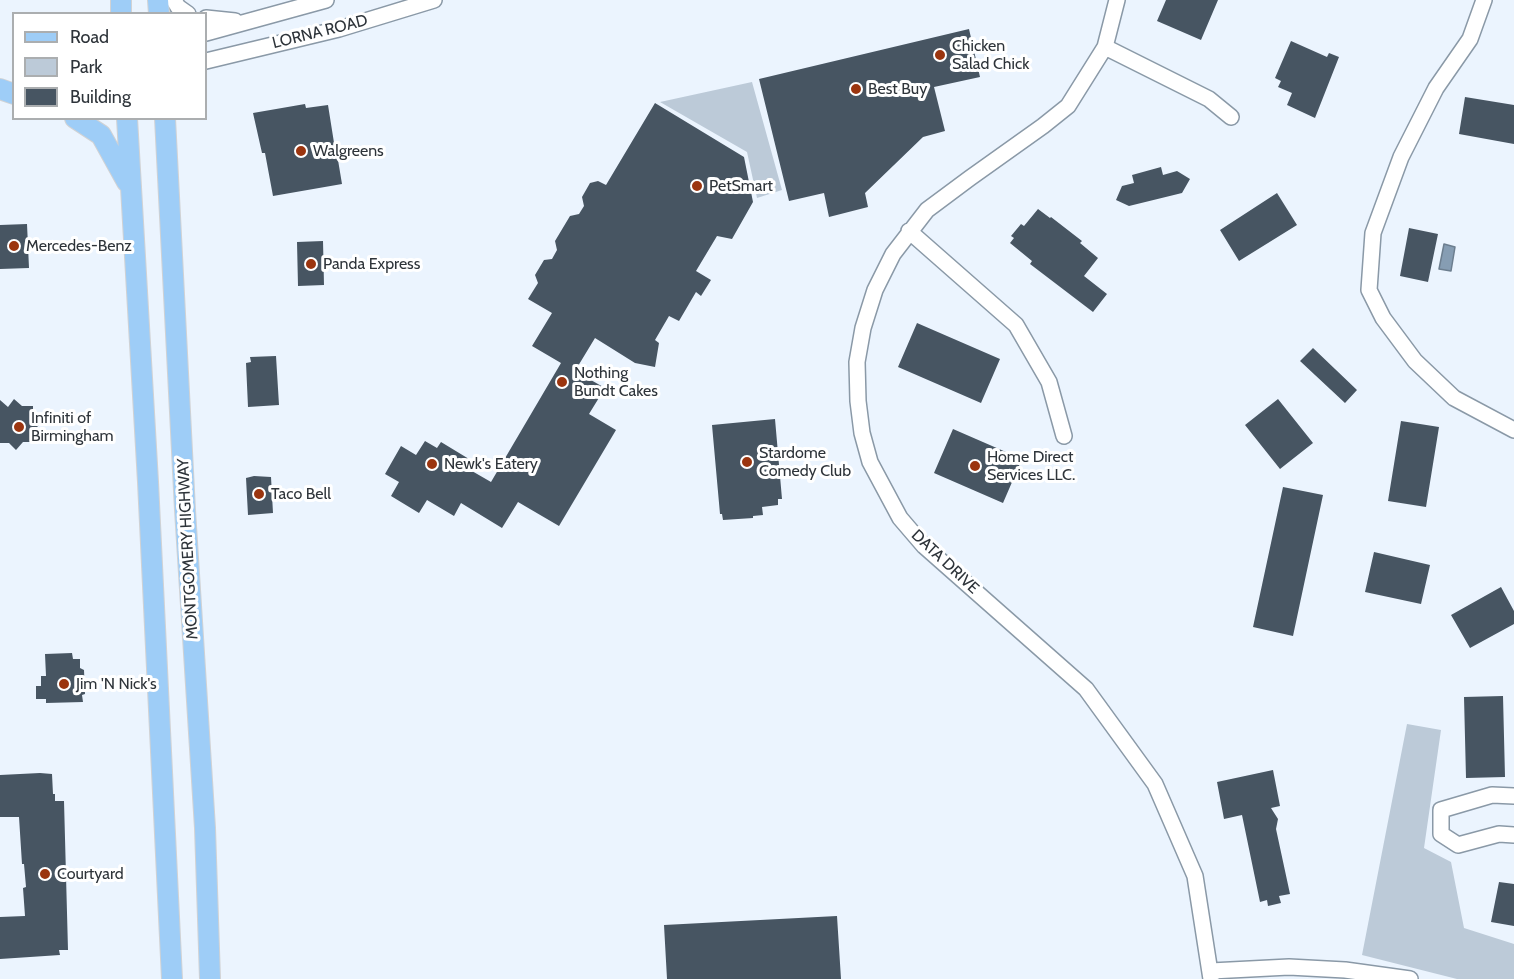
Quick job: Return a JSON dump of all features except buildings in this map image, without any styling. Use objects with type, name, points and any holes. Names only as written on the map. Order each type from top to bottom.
[{"type":"main road","points":[[78,120],[101,135],[117,160],[132,192]]},
{"type":"main road","points":[[128,120],[172,979]]},
{"type":"main road","name":"MONTGOMERY HIGHWAY","points":[[165,120],[185,510],[204,816],[210,979]]},
{"type":"street","points":[[174,0],[178,7],[185,12]]},
{"type":"street","name":"LORNA ROAD","points":[[207,33],[326,0]]},
{"type":"street","name":"LORNA ROAD","points":[[207,61],[339,29],[434,0]]},
{"type":"street","name":"DATA DRIVE","points":[[1117,0],[1105,47],[1068,106],[927,210],[893,254],[875,290],[864,328],[857,362],[858,401],[862,433],[870,462],[900,518],[918,539],[1086,690],[1155,784],[1195,876],[1211,975]]},
{"type":"street","points":[[1484,0],[1470,39],[1436,88],[1401,157],[1373,233],[1369,290],[1383,318],[1415,361],[1454,398],[1514,430]]},
{"type":"street","points":[[207,18],[244,22]]},
{"type":"street","points":[[1105,47],[1209,99],[1232,117]]},
{"type":"street","points":[[909,231],[1016,325],[1049,382],[1064,436]]},
{"type":"street","points":[[1514,796],[1492,795],[1441,810],[1441,834],[1458,844],[1499,834],[1514,835]]},
{"type":"street","points":[[1211,975],[1288,967],[1345,970],[1410,979]]},
{"type":"green space","points":[[752,82],[782,190],[757,198],[747,152],[660,102]]},
{"type":"green space","points":[[1407,724],[1441,730],[1424,848],[1451,862],[1464,928],[1514,944],[1514,979],[1457,979],[1362,955]]},
{"type":"shaded area","points":[[1444,244],[1455,247],[1451,271],[1439,269]]},
{"type":"place","name":"Chicken Salad Chick","points":[[940,55]]},
{"type":"place","name":"Best Buy","points":[[856,89]]},
{"type":"place","name":"Walgreens","points":[[301,151]]},
{"type":"place","name":"PetSmart","points":[[697,186]]},
{"type":"place","name":"Mercedes-Benz","points":[[14,246]]},
{"type":"place","name":"Panda Express","points":[[311,264]]},
{"type":"place","name":"Nothing Bundt Cakes","points":[[562,382]]},
{"type":"place","name":"Infiniti of Birmingham","points":[[19,427]]},
{"type":"place","name":"Stardome Comedy Club","points":[[747,462]]},
{"type":"place","name":"Newk's Eatery","points":[[432,464]]},
{"type":"place","name":"Home Direct Services LLC.","points":[[975,466]]},
{"type":"place","name":"Taco Bell","points":[[259,494]]},
{"type":"place","name":"Jim 'N Nick's","points":[[64,684]]},
{"type":"place","name":"Courtyard","points":[[45,874]]}]
